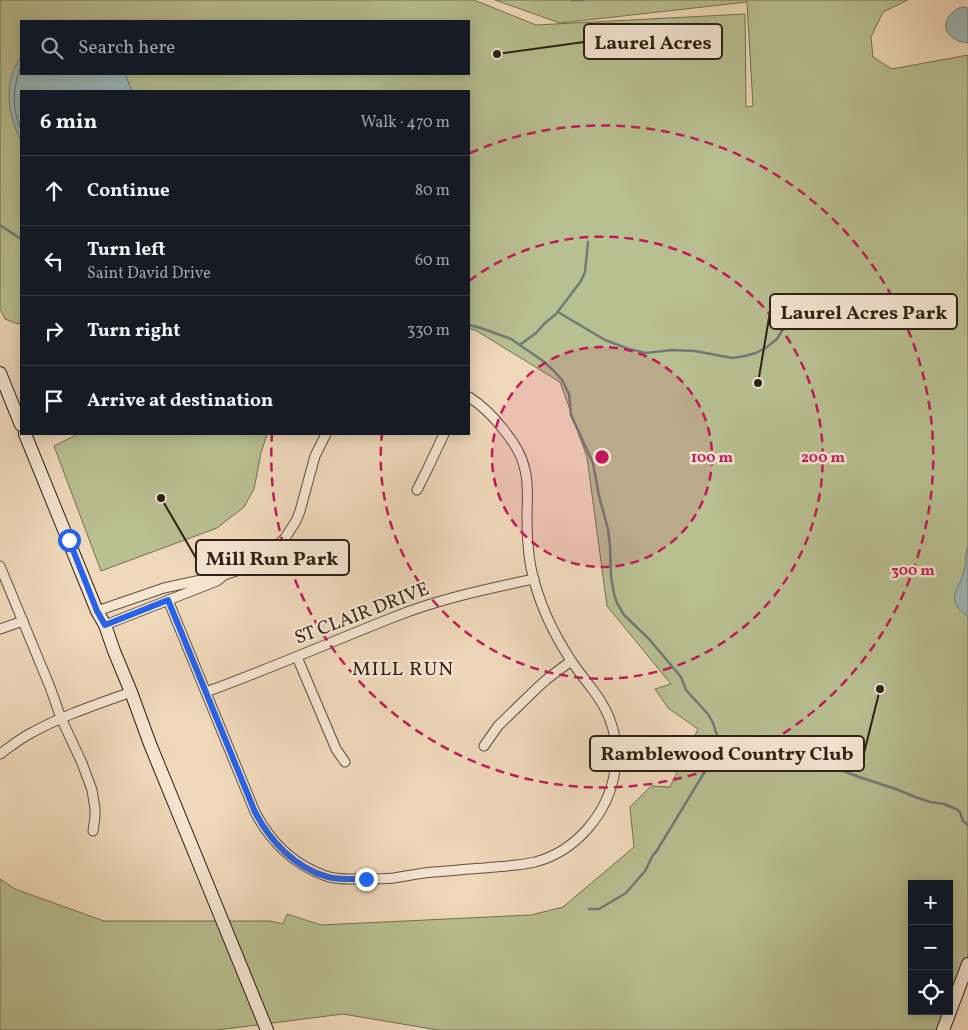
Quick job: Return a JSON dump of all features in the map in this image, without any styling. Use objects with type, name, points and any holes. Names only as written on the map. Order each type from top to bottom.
[{"type":"main road","points":[[0,374],[20,423]]},
{"type":"main road","points":[[25,435],[97,611],[105,625],[150,744],[267,1030]]},
{"type":"main road","points":[[943,1030],[968,964]]},
{"type":"street","points":[[168,600],[255,812],[265,830],[280,847],[288,855],[308,868],[329,877],[342,879],[392,878],[432,872],[508,867],[536,862],[552,856],[570,845],[589,827],[599,814],[609,794],[615,770],[616,739],[607,710],[571,661],[540,598],[534,580],[528,542],[527,481],[522,459],[512,440],[493,416],[470,398]]},
{"type":"street","points":[[97,611],[164,588],[224,575],[252,566],[270,553],[291,530],[300,511],[311,467],[325,435]]},
{"type":"street","points":[[417,490],[444,435]]},
{"type":"street","points":[[0,566],[92,790],[96,809],[93,831]]},
{"type":"street","points":[[105,625],[217,582],[224,575]]},
{"type":"street","name":"ST CLAIR DRIVE","points":[[206,692],[394,617],[476,592],[534,580]]},
{"type":"street","points":[[0,629],[23,620]]},
{"type":"street","points":[[297,657],[336,749],[345,762]]},
{"type":"street","points":[[484,746],[498,726],[546,679],[571,661]]},
{"type":"street","points":[[0,754],[33,732],[62,718],[131,692]]},
{"type":"green space","points":[[0,0],[474,0],[536,25],[745,14],[746,107],[753,106],[747,2],[560,23],[495,0],[908,0],[883,12],[871,37],[873,57],[892,69],[968,55],[968,962],[953,1003],[953,880],[908,880],[908,1015],[949,1015],[943,1030],[438,1030],[343,1014],[217,1030],[0,1030],[0,879],[15,889],[104,921],[270,921],[283,924],[287,914],[321,925],[531,915],[563,907],[634,847],[630,807],[651,786],[670,787],[698,729],[668,708],[655,689],[671,684],[607,606],[587,457],[560,382],[475,330],[470,329],[470,90],[20,90],[20,323],[5,319],[0,309]]},
{"type":"green space","points":[[76,435],[267,435],[254,489],[244,507],[217,528],[101,571],[54,446]]},
{"type":"water","points":[[961,7],[968,8],[968,43],[953,38],[946,29],[948,17]]},
{"type":"water","points":[[20,59],[20,75],[125,75],[132,90],[20,90],[20,139],[10,110],[9,99],[9,88],[15,67]]},
{"type":"water","points":[[968,547],[968,617],[956,605],[955,595],[965,568]]},
{"type":"waterway","points":[[572,0],[583,0]]},
{"type":"waterway","points":[[0,225],[20,238]]},
{"type":"waterway","points":[[521,344],[556,314],[581,281],[585,272],[588,242]]},
{"type":"waterway","points":[[558,312],[605,340],[629,349],[646,353],[672,350],[695,351],[732,358],[756,353],[777,339],[799,302]]},
{"type":"waterway","points":[[470,325],[511,339],[543,361],[562,380],[569,394],[571,415],[593,463],[608,529],[611,576],[617,603],[624,615],[649,639],[681,677],[686,690],[708,714],[717,735],[724,744],[755,751],[784,753],[828,765],[915,797],[956,809],[960,812],[963,821],[968,825]]},
{"type":"waterway","points":[[589,909],[599,909],[626,893],[645,871],[653,855],[724,743]]},
{"type":"place","name":"Laurel Acres","points":[[497,54]]},
{"type":"place","name":"Laurel Acres Park","points":[[758,383]]},
{"type":"place","name":"Mill Run Park","points":[[161,498]]},
{"type":"place","name":"Ramblewood Country Club","points":[[880,689]]},
{"type":"district","name":"MILL RUN","points":[[403,670]]},
{"type":"route","points":[[69,540],[97,611],[105,625],[168,600],[255,812],[265,830],[288,855],[308,868],[329,877],[366,879]]}]
